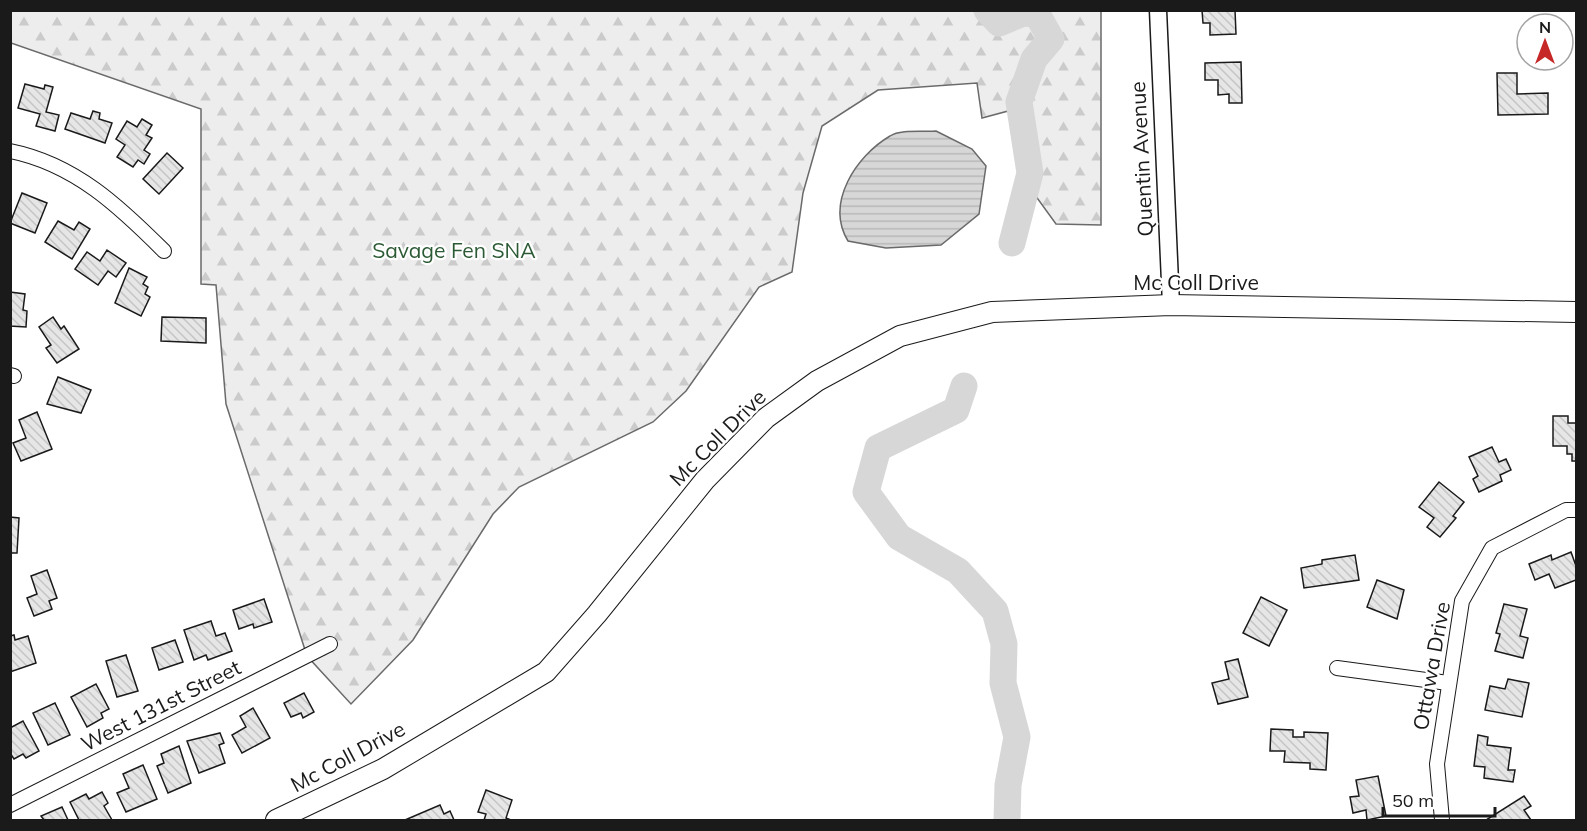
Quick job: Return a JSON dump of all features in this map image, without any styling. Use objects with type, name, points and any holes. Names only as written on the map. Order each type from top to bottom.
[{"type":"main road","name":"Mc Coll Drive","points":[[276,820],[383,769],[546,672],[705,480],[766,418],[817,381],[900,336],[992,312],[1171,305],[1576,312]]},
{"type":"street","name":"Quentin Avenue","points":[[1158,10],[1171,305]]},
{"type":"street","points":[[10,151],[86,181],[117,204],[164,251]]},
{"type":"street","name":"Ottawa Drive","points":[[1442,820],[1437,764],[1462,601],[1492,548],[1566,510],[1576,510]]},
{"type":"street","name":"West 131st Street","points":[[10,805],[330,644]]},
{"type":"street","points":[[1337,668],[1448,683]]},
{"type":"green space","name":"Savage Fen SNA","points":[[11,10],[1101,11],[1101,225],[1056,224],[1019,173],[1031,153],[1012,110],[982,118],[977,83],[878,90],[822,126],[803,193],[792,272],[759,287],[686,391],[653,422],[519,487],[493,514],[413,640],[351,704],[307,656],[226,404],[216,285],[201,284],[201,109],[11,43]]},
{"type":"shaded area","points":[[936,131],[972,149],[986,166],[979,214],[941,245],[886,248],[848,241],[842,226],[840,211],[842,196],[856,168],[877,145],[894,134]]},
{"type":"building","points":[[1202,10],[1235,10],[1236,34],[1210,35],[1210,23],[1203,23]]},
{"type":"building","points":[[1241,62],[1242,103],[1229,103],[1229,94],[1218,95],[1218,80],[1205,80],[1205,63]]},
{"type":"building","points":[[1497,73],[1517,73],[1517,94],[1548,93],[1548,114],[1498,115]]},
{"type":"building","points":[[25,84],[44,89],[45,85],[53,87],[46,112],[59,115],[55,131],[36,126],[40,114],[18,108]]},
{"type":"building","points":[[93,111],[100,113],[99,119],[112,123],[105,143],[65,129],[71,113],[90,119]]},
{"type":"building","points":[[142,119],[152,125],[146,135],[152,138],[144,150],[150,154],[144,164],[138,160],[133,167],[117,157],[125,145],[116,139],[127,121],[137,127]]},
{"type":"building","points":[[167,153],[183,168],[159,194],[143,179]]},
{"type":"building","points":[[22,193],[47,203],[35,233],[10,223]]},
{"type":"building","points":[[58,221],[74,230],[79,222],[90,229],[72,259],[45,242]]},
{"type":"building","points":[[107,250],[126,263],[116,277],[108,271],[98,285],[75,269],[87,252],[100,261]]},
{"type":"building","points":[[129,268],[147,277],[143,284],[148,287],[145,294],[150,297],[141,316],[115,303]]},
{"type":"building","points":[[10,292],[25,294],[23,310],[27,311],[26,327],[10,326]]},
{"type":"building","points":[[53,317],[61,329],[64,326],[79,349],[57,363],[46,348],[51,345],[39,327]]},
{"type":"building","points":[[162,317],[206,318],[206,343],[161,341]]},
{"type":"building","points":[[58,377],[91,390],[81,413],[47,404]]},
{"type":"building","points":[[37,412],[52,449],[21,461],[13,443],[26,438],[19,420]]},
{"type":"building","points":[[1553,416],[1568,416],[1568,423],[1576,423],[1576,461],[1572,461],[1572,454],[1567,454],[1567,446],[1553,446]]},
{"type":"building","points":[[1492,447],[1499,462],[1506,459],[1511,470],[1500,475],[1502,481],[1479,492],[1473,479],[1478,476],[1469,457]]},
{"type":"building","points":[[1439,482],[1464,502],[1453,516],[1456,518],[1440,537],[1427,527],[1434,518],[1419,507]]},
{"type":"building","points":[[10,517],[19,518],[17,553],[10,553]]},
{"type":"building","points":[[1571,552],[1576,566],[1576,580],[1555,588],[1549,574],[1535,580],[1529,564],[1551,555],[1552,560]]},
{"type":"building","points":[[1355,555],[1359,580],[1304,588],[1301,568],[1322,564],[1322,560]]},
{"type":"building","points":[[47,570],[57,598],[49,601],[52,609],[34,616],[27,598],[37,594],[31,576]]},
{"type":"building","points":[[1377,580],[1404,590],[1397,619],[1367,607]]},
{"type":"building","points":[[1261,597],[1287,610],[1269,646],[1243,633]]},
{"type":"building","points":[[264,599],[272,622],[254,628],[253,624],[239,629],[233,610]]},
{"type":"building","points":[[1504,604],[1527,609],[1520,636],[1528,638],[1523,658],[1495,651],[1500,634],[1496,633]]},
{"type":"building","points":[[211,621],[216,636],[225,633],[232,651],[208,660],[206,655],[194,660],[184,630]]},
{"type":"building","points":[[14,635],[15,640],[28,636],[36,663],[10,672],[10,636]]},
{"type":"building","points":[[175,640],[183,662],[159,670],[152,648]]},
{"type":"building","points":[[126,655],[138,691],[117,697],[106,661]]},
{"type":"building","points":[[1238,659],[1248,697],[1218,704],[1212,683],[1229,679],[1225,662]]},
{"type":"building","points":[[1508,679],[1529,683],[1522,717],[1485,710],[1490,686],[1505,689]]},
{"type":"building","points":[[96,684],[109,709],[101,713],[103,718],[87,727],[71,697]]},
{"type":"building","points":[[304,693],[314,712],[303,718],[301,713],[291,717],[284,703]]},
{"type":"building","points":[[55,703],[70,735],[48,745],[33,713]]},
{"type":"building","points":[[253,708],[270,738],[242,753],[232,735],[246,727],[240,716]]},
{"type":"building","points":[[23,721],[39,751],[26,758],[23,754],[14,759],[10,753],[10,728]]},
{"type":"building","points":[[1271,729],[1293,730],[1293,737],[1304,737],[1304,732],[1328,733],[1326,770],[1310,769],[1310,763],[1284,762],[1285,751],[1270,751]]},
{"type":"building","points":[[220,733],[224,743],[219,745],[225,763],[199,773],[187,741]]},
{"type":"building","points":[[1478,735],[1488,737],[1487,745],[1511,748],[1508,770],[1515,770],[1513,782],[1484,778],[1485,767],[1474,766]]},
{"type":"building","points":[[179,746],[191,783],[168,793],[157,766],[164,763],[161,754]]},
{"type":"building","points":[[143,765],[157,799],[126,812],[117,793],[129,788],[123,774]]},
{"type":"building","points":[[1378,776],[1386,816],[1367,820],[1366,810],[1353,813],[1350,797],[1359,796],[1356,780]]},
{"type":"building","points":[[486,790],[512,800],[506,818],[511,820],[484,820],[486,814],[478,812]]},
{"type":"building","points":[[102,792],[108,803],[104,806],[112,820],[79,820],[70,802],[86,794],[89,799]]},
{"type":"building","points":[[1524,796],[1531,806],[1524,810],[1531,820],[1486,820]]},
{"type":"building","points":[[440,805],[444,814],[450,811],[454,820],[405,820]]},
{"type":"building","points":[[62,807],[68,820],[44,820],[41,816]]},
{"type":"waterway","points":[[987,10],[999,23],[1023,13],[1037,14],[1051,39],[1034,59],[1019,102],[1030,173],[1012,243]]},
{"type":"waterway","points":[[964,386],[956,410],[878,448],[866,492],[899,537],[958,571],[995,611],[1004,644],[1003,683],[1017,737],[1008,785],[1007,820]]}]
